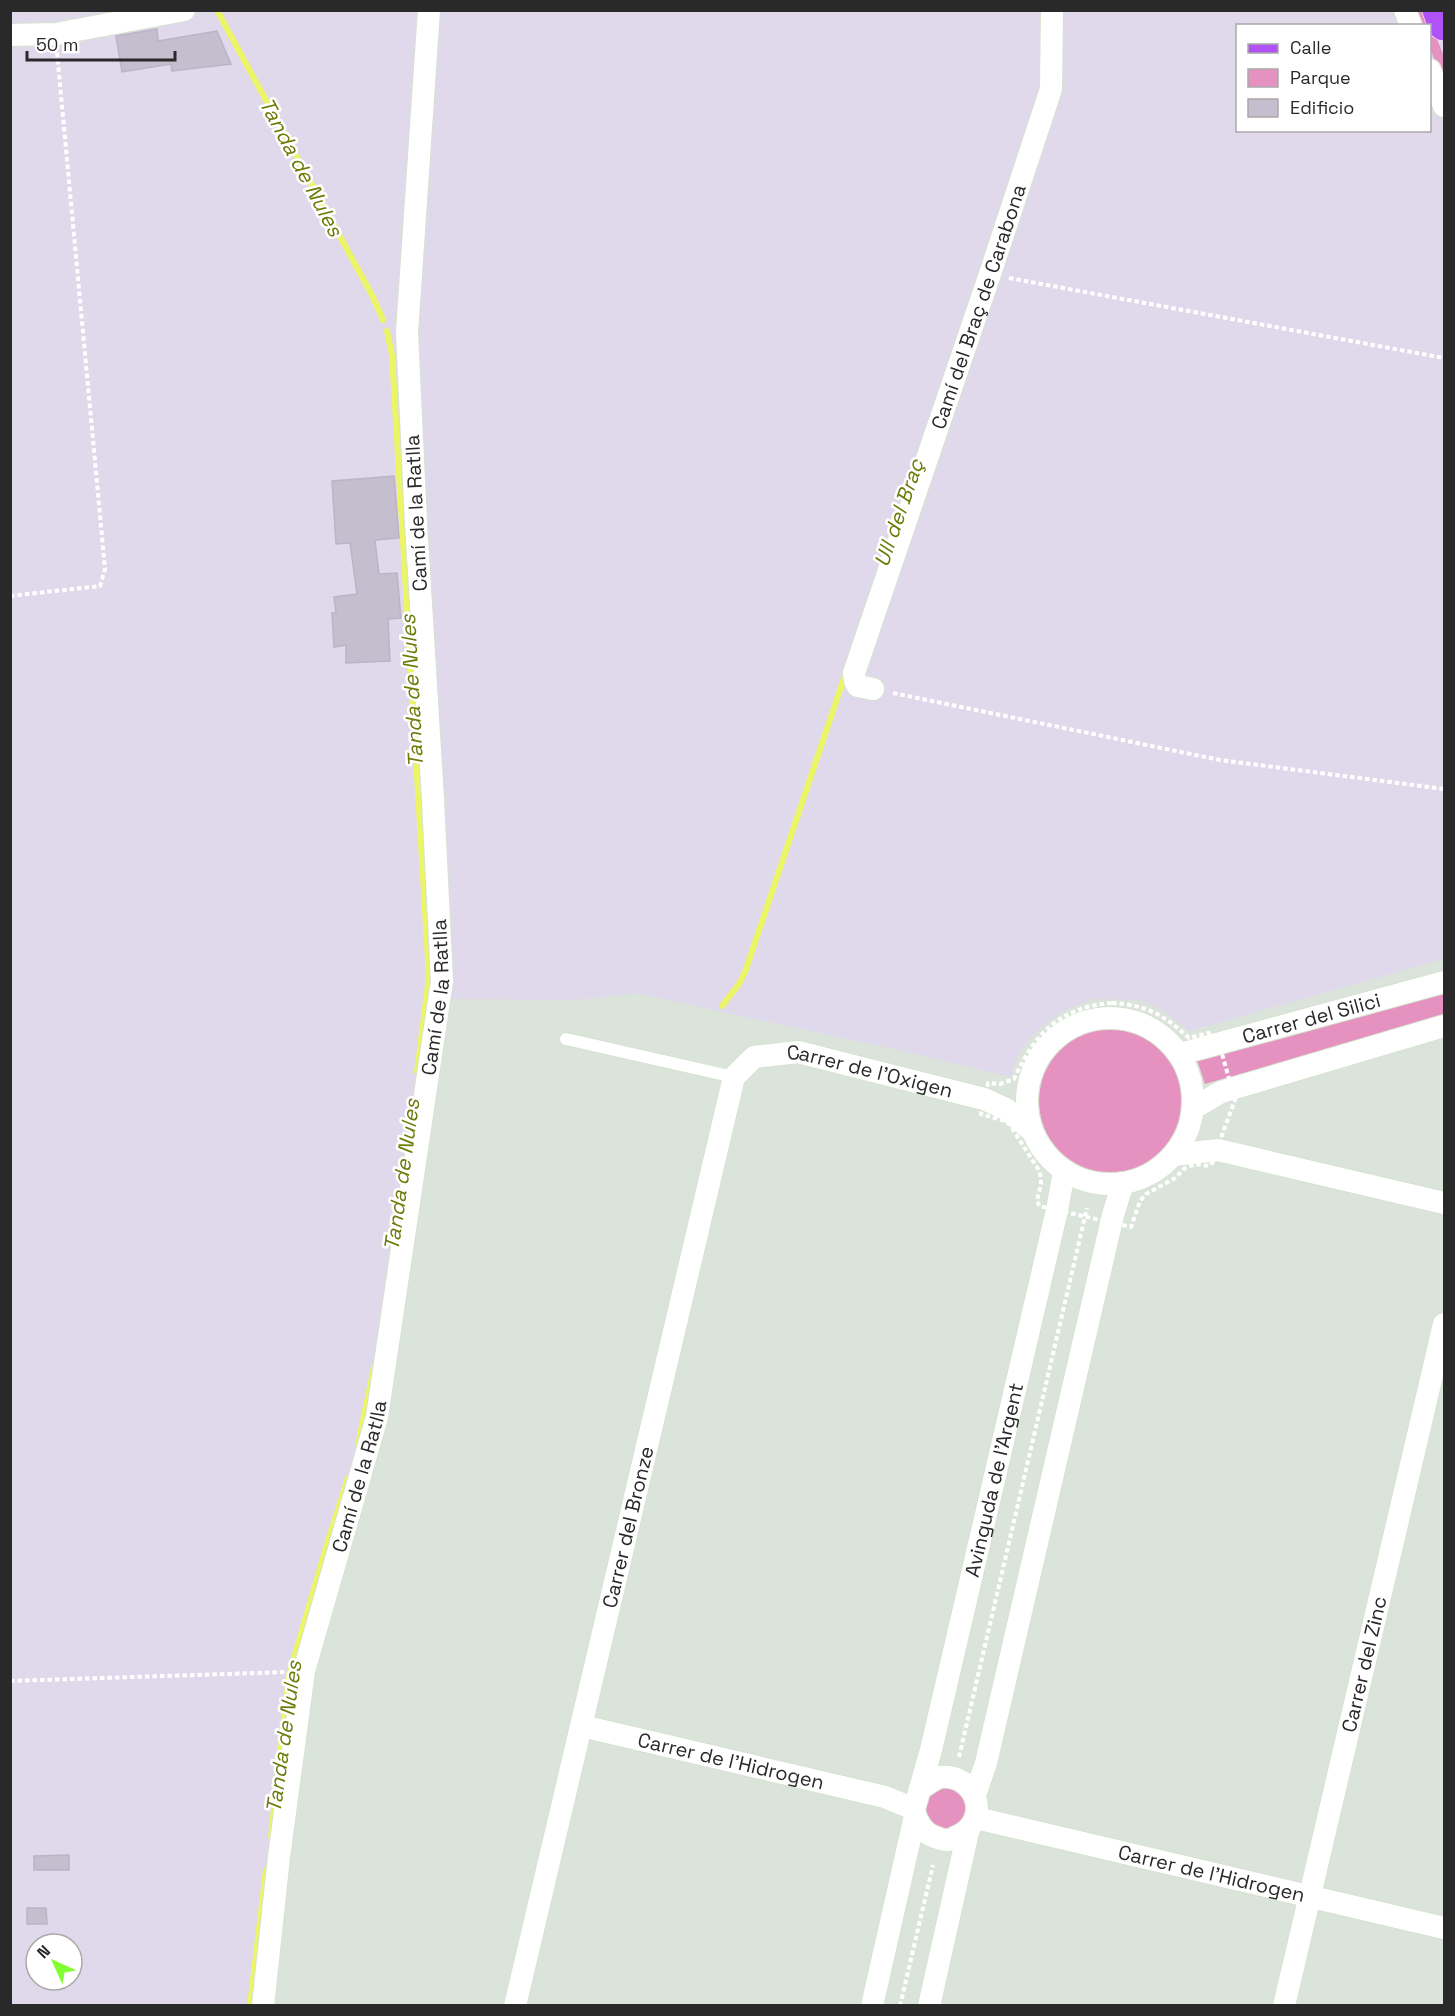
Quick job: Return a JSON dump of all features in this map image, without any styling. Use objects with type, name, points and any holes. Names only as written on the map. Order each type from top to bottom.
[{"type":"main road","points":[[1439,10],[1444,24]]},
{"type":"street","points":[[10,35],[56,34],[184,10]]},
{"type":"street","name":"Camí de la Ratlla","points":[[263,2006],[279,1857],[304,1671],[377,1417],[442,981],[407,333],[429,10]]},
{"type":"street","name":"Camí del Braç de Carabona","points":[[873,689],[858,686],[854,674],[1051,88],[1052,10]]},
{"type":"street","points":[[1431,73],[1444,106]]},
{"type":"street","name":"Carrer del Silici","points":[[1180,1054],[1444,982]]},
{"type":"street","points":[[1107,1018],[1135,1021],[1160,1034],[1180,1054],[1191,1080],[1192,1116],[1184,1140],[1174,1155],[1159,1168],[1142,1178],[1123,1183],[1095,1183],[1065,1172],[1050,1159],[1031,1130],[1027,1103],[1028,1085],[1038,1061],[1055,1039],[1079,1024],[1107,1018]]},
{"type":"street","points":[[1192,1116],[1221,1092],[1231,1088],[1444,1026]]},
{"type":"street","name":"Carrer de l'Oxigen","points":[[734,1077],[754,1057],[798,1052],[984,1098],[1006,1109],[1031,1130]]},
{"type":"street","name":"Carrer del Bronze","points":[[515,2006],[734,1077]]},
{"type":"street","points":[[984,1098],[1028,1085]]},
{"type":"street","points":[[1192,1116],[1218,1150]]},
{"type":"street","points":[[1174,1155],[1218,1150],[1444,1203]]},
{"type":"street","name":"Avinguda de l'Argent","points":[[872,2006],[916,1805],[1065,1172]]},
{"type":"street","points":[[975,1795],[992,1741],[1111,1223],[1123,1183]]},
{"type":"street","name":"Carrer del Zinc","points":[[1284,2006],[1444,1324]]},
{"type":"street","name":"Carrer de l'Hidrogen","points":[[582,1726],[916,1805]]},
{"type":"street","points":[[929,2006],[978,1806],[975,1795],[960,1780],[939,1777],[916,1805],[927,1834],[948,1840],[972,1825]]},
{"type":"street","name":"Carrer de l'Hidrogen","points":[[972,1825],[1444,1928]]},
{"type":"lane","points":[[566,1039],[734,1077]]},
{"type":"path","points":[[10,596],[100,586],[105,569],[56,34]]},
{"type":"path","points":[[990,274],[1444,358]]},
{"type":"path","points":[[873,689],[1220,760],[1444,789]]},
{"type":"path","points":[[1132,1004],[1165,1018],[1190,1038],[1208,1033],[1217,1036],[1219,1044],[1235,1100],[1215,1160],[1209,1166],[1195,1164],[1185,1168],[1175,1178],[1146,1194],[1140,1201],[1131,1227],[1039,1206],[1037,1200],[1041,1184],[1040,1172],[1010,1125],[1005,1121],[981,1114],[988,1083],[1000,1084],[1014,1079],[1029,1048],[1047,1028],[1070,1014],[1095,1005],[1132,1004]]},
{"type":"path","points":[[958,1757],[1087,1208]]},
{"type":"path","points":[[10,1681],[282,1672]]},
{"type":"path","points":[[900,2006],[933,1865]]},
{"type":"shaded area","points":[[1444,959],[1444,2005],[272,2006],[310,1671],[361,1516],[391,1396],[446,999],[579,1000],[635,993],[903,1051],[1010,1077],[1020,1052],[1035,1032],[1061,1012],[1093,999],[1142,1000],[1167,1013],[1189,1031]]},
{"type":"green space","points":[[1414,11],[1425,11],[1430,24],[1420,24]]},
{"type":"green space","points":[[1431,25],[1444,56],[1444,85],[1431,51]]},
{"type":"green space","points":[[1444,990],[1444,1016],[1205,1084],[1197,1060]]},
{"type":"green space","points":[[1111,1029],[1139,1034],[1162,1050],[1178,1073],[1183,1101],[1178,1129],[1162,1152],[1139,1168],[1111,1173],[1083,1168],[1060,1152],[1044,1129],[1039,1101],[1044,1073],[1060,1050],[1083,1034]]},
{"type":"green space","points":[[940,1785],[963,1792],[969,1814],[954,1832],[925,1822],[923,1799]]},
{"type":"building","points":[[157,29],[158,41],[217,31],[231,64],[172,71],[171,64],[122,72],[116,36]]},
{"type":"building","points":[[394,476],[399,538],[375,540],[379,574],[397,573],[401,618],[388,619],[390,661],[346,663],[346,645],[334,647],[332,613],[336,613],[334,597],[357,594],[350,543],[336,544],[332,481]]},
{"type":"building","points":[[69,1855],[69,1870],[34,1870],[34,1856]]},
{"type":"building","points":[[27,1908],[46,1908],[47,1924],[27,1924]]},
{"type":"waterway","name":"Tanda de Nules","points":[[219,14],[373,297],[383,320]]},
{"type":"waterway","name":"Tanda de Nules","points":[[387,331],[392,355],[429,977],[417,1072]]},
{"type":"waterway","name":"Ull del Braç","points":[[722,1006],[745,972],[846,672]]},
{"type":"waterway","name":"Tanda de Nules","points":[[358,1445],[374,1367]]},
{"type":"waterway","name":"Tanda de Nules","points":[[271,1836],[289,1675],[348,1478]]},
{"type":"waterway","name":"Tanda de Nules","points":[[250,2006],[266,1870]]}]
